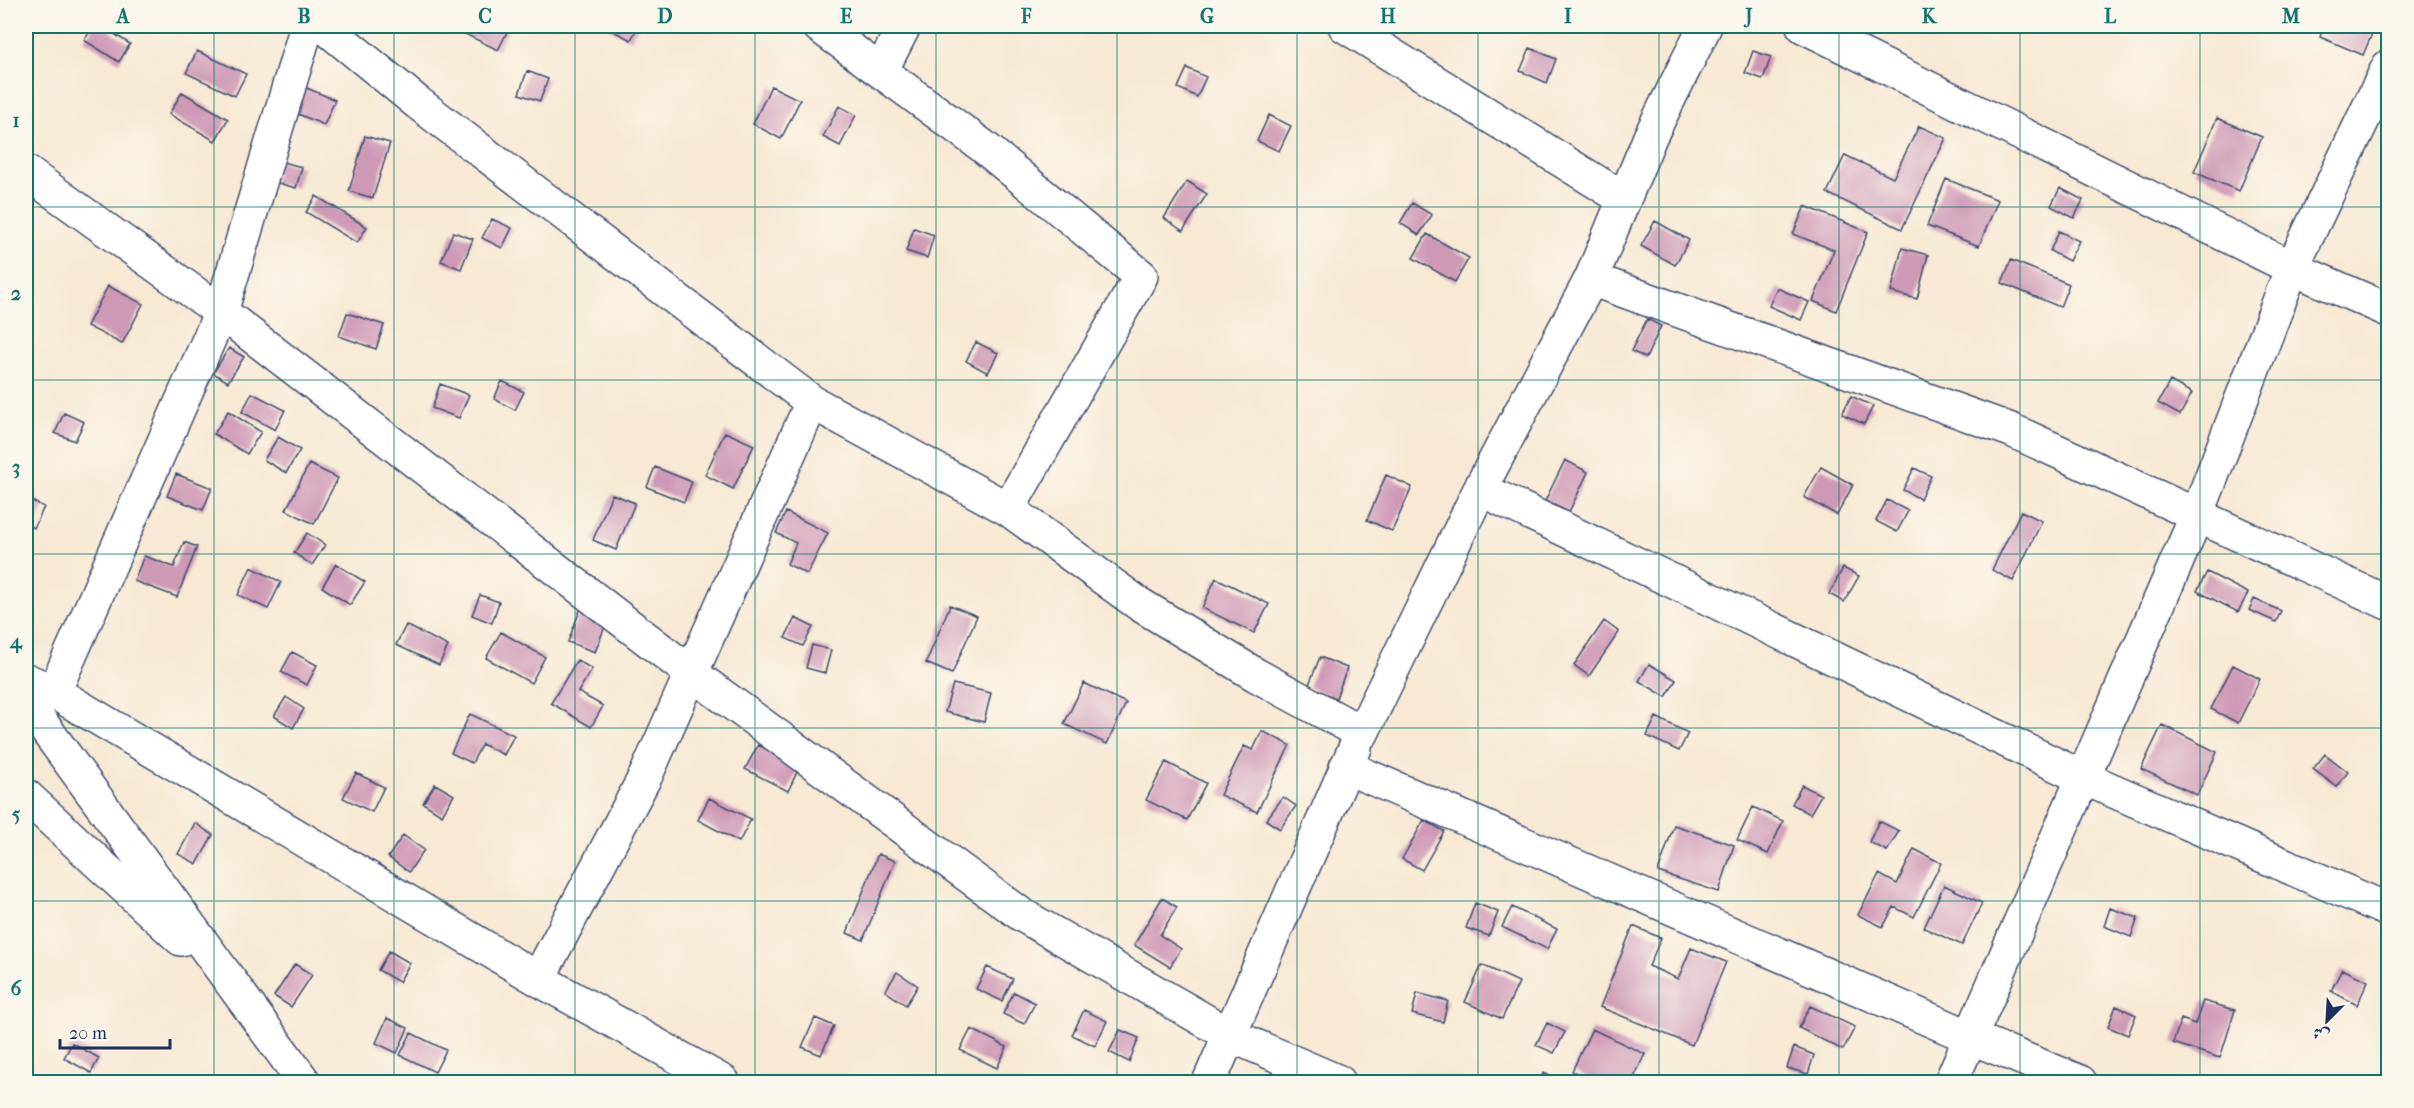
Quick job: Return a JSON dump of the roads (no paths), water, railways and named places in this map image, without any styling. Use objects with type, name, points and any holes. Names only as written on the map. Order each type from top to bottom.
[{"type":"street","points":[[35,691],[221,312],[307,26]]},
{"type":"street","points":[[324,26],[418,103],[812,402],[1008,509],[1139,604],[1256,675],[1362,733]]},
{"type":"street","points":[[819,26],[984,147],[1141,276],[1008,509]]},
{"type":"street","points":[[881,70],[904,26]]},
{"type":"street","points":[[1346,26],[1624,200]]},
{"type":"street","points":[[1209,1083],[1346,767],[1480,489],[1591,279],[1650,136],[1705,26]]},
{"type":"street","points":[[1803,26],[2292,268],[2388,310]]},
{"type":"street","points":[[1951,1083],[2197,515],[2292,268],[2388,67]]},
{"type":"street","points":[[26,172],[221,312],[691,674],[1022,915],[1230,1035],[1339,1083]]},
{"type":"street","points":[[1591,279],[2011,430],[2388,603]]},
{"type":"street","points":[[538,979],[646,775],[812,402]]},
{"type":"street","points":[[1480,489],[2084,778],[2388,910]]},
{"type":"street","points":[[35,691],[723,1083]]},
{"type":"street","points":[[35,691],[294,1077]]},
{"type":"street","points":[[1346,767],[1970,1038],[2080,1083]]},
{"type":"street","points":[[26,796],[236,990]]}]
